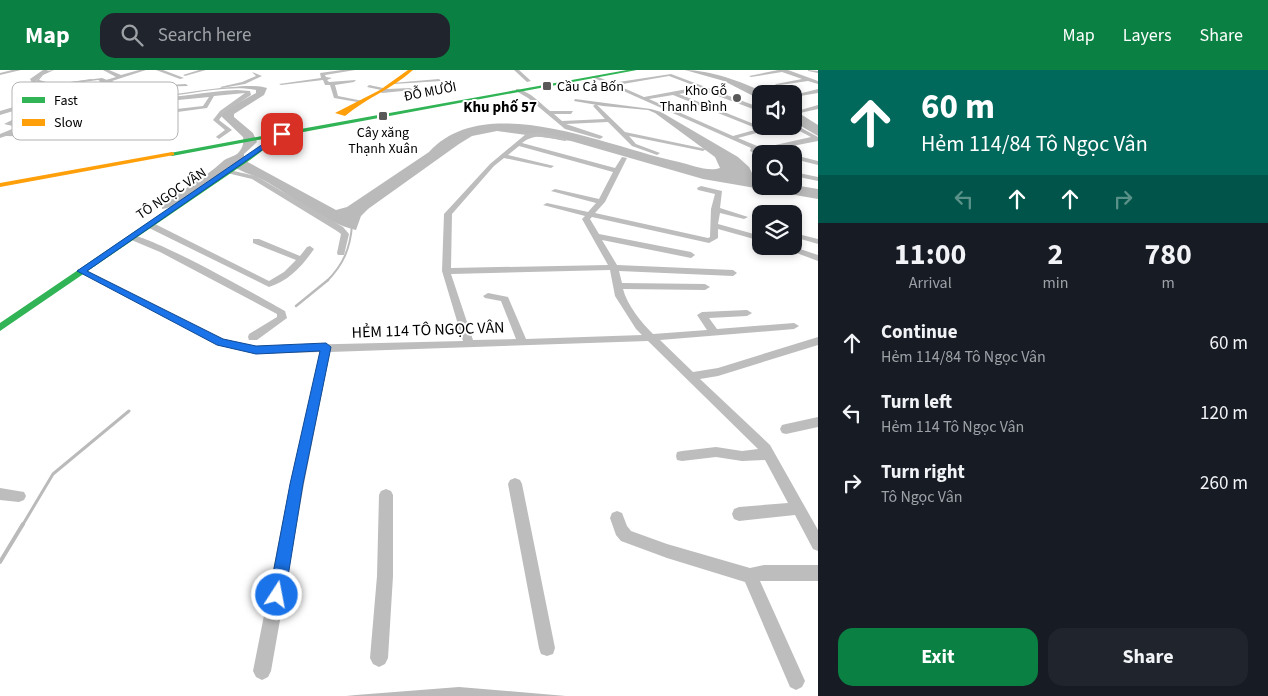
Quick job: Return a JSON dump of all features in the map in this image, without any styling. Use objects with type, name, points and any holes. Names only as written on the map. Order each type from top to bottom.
[{"type":"main road","points":[[341,117],[358,103],[387,88],[411,70]]},
{"type":"main road","name":"ĐỖ MƯỜI","points":[[258,134],[282,133],[341,117],[609,70]]},
{"type":"main road","name":"ĐỖ MƯỜI","points":[[341,117],[624,70]]},
{"type":"main road","name":"ĐỖ MƯỜI","points":[[258,134],[529,81],[635,70]]},
{"type":"main road","name":"ĐỖ MƯỜI","points":[[341,117],[518,90],[594,74]]},
{"type":"main road","name":"TÔ NGỌC VÂN","points":[[0,328],[212,180],[248,159],[282,133]]},
{"type":"main road","points":[[0,180],[90,168],[258,134]]},
{"type":"main road","points":[[0,180],[219,137],[240,138]]},
{"type":"main road","points":[[0,180],[240,138]]},
{"type":"street","points":[[0,74],[19,70]]},
{"type":"street","points":[[34,82],[32,80],[34,77],[46,70]]},
{"type":"street","points":[[105,70],[120,77]]},
{"type":"street","points":[[103,82],[144,70]]},
{"type":"street","points":[[158,70],[184,77],[204,70]]},
{"type":"street","points":[[313,73],[353,70]]},
{"type":"street","points":[[516,70],[529,81]]},
{"type":"street","points":[[781,70],[818,83]]},
{"type":"street","points":[[751,76],[786,70]]},
{"type":"street","points":[[810,70],[818,72]]},
{"type":"street","points":[[611,85],[685,72]]},
{"type":"street","points":[[178,92],[211,89],[243,83],[260,76],[254,73]]},
{"type":"street","points":[[322,73],[336,97],[358,103]]},
{"type":"street","points":[[594,74],[611,85],[752,148]]},
{"type":"street","points":[[91,75],[113,82]]},
{"type":"street","points":[[669,75],[752,106]]},
{"type":"street","points":[[292,88],[349,76]]},
{"type":"street","points":[[387,88],[439,80]]},
{"type":"street","points":[[776,85],[809,80]]},
{"type":"street","points":[[281,84],[354,82]]},
{"type":"street","points":[[178,85],[186,85]]},
{"type":"street","points":[[369,86],[414,89]]},
{"type":"street","points":[[642,99],[706,89]]},
{"type":"street","points":[[518,90],[571,130],[600,137]]},
{"type":"street","points":[[803,94],[818,91]]},
{"type":"street","points":[[178,98],[249,93],[220,114],[217,122],[229,130],[219,137]]},
{"type":"street","points":[[675,94],[752,125]]},
{"type":"street","points":[[803,94],[818,100]]},
{"type":"street","points":[[178,110],[205,107],[212,95]]},
{"type":"street","points":[[0,106],[10,110]]},
{"type":"street","points":[[596,106],[634,145],[657,153]]},
{"type":"street","points":[[802,111],[818,107]]},
{"type":"street","points":[[0,113],[10,110]]},
{"type":"street","points":[[550,113],[572,112]]},
{"type":"street","points":[[562,123],[610,120]]},
{"type":"street","points":[[802,130],[817,138]]},
{"type":"street","points":[[621,132],[702,149]]},
{"type":"street","points":[[469,343],[446,271],[448,214],[492,165],[533,133],[565,139]]},
{"type":"street","points":[[730,138],[752,133]]},
{"type":"street","points":[[790,145],[817,138]]},
{"type":"street","points":[[518,144],[617,171]]},
{"type":"street","points":[[504,156],[550,166]]},
{"type":"street","points":[[565,218],[588,217],[601,202],[624,158]]},
{"type":"street","points":[[802,160],[818,163]]},
{"type":"street","points":[[232,170],[254,178],[340,229],[344,234],[341,253]]},
{"type":"street","points":[[802,176],[818,179]]},
{"type":"street","points":[[547,205],[588,217],[709,241],[714,238],[715,209],[718,192],[701,188]]},
{"type":"street","points":[[554,191],[601,202]]},
{"type":"street","points":[[715,209],[744,217]]},
{"type":"street","points":[[588,217],[595,236],[614,267],[620,296],[640,327],[768,454],[818,544]]},
{"type":"street","points":[[150,225],[270,284],[277,281],[303,260],[310,249]]},
{"type":"street","points":[[714,225],[752,237]]},
{"type":"street","points":[[595,236],[691,255]]},
{"type":"street","points":[[132,237],[163,250],[282,313],[282,318],[253,337]]},
{"type":"street","points":[[802,237],[818,242]]},
{"type":"street","points":[[256,241],[303,260]]},
{"type":"street","points":[[802,253],[818,258]]},
{"type":"street","points":[[446,271],[614,267],[733,273]]},
{"type":"street","name":"HẺM 114 TÔ NGỌC VÂN","points":[[81,271],[221,342],[256,350],[652,337],[794,326]]},
{"type":"street","points":[[618,286],[705,287]]},
{"type":"street","points":[[488,296],[505,298],[522,341]]},
{"type":"street","points":[[715,333],[702,315],[747,312]]},
{"type":"street","points":[[691,376],[718,372],[818,342]]},
{"type":"street","points":[[262,671],[297,484],[326,347]]},
{"type":"street","points":[[786,429],[818,422]]},
{"type":"street","points":[[682,456],[716,452],[742,456],[768,454]]},
{"type":"street","points":[[515,484],[547,648]]},
{"type":"street","points":[[0,494],[19,496]]},
{"type":"street","points":[[379,658],[385,576],[386,495]]},
{"type":"street","points":[[739,514],[799,508]]},
{"type":"street","points":[[617,518],[621,530],[626,536],[667,551],[750,576],[764,573],[818,573]]},
{"type":"street","points":[[750,576],[796,681]]},
{"type":"shaded area","points":[[54,70],[43,75],[39,80],[46,82],[36,81],[46,71]]},
{"type":"shaded area","points":[[685,70],[706,72],[738,82],[752,88],[752,95],[724,81]]},
{"type":"shaded area","points":[[102,78],[108,82],[70,82]]},
{"type":"shaded area","points":[[241,86],[267,88],[264,95],[234,114],[234,117],[253,133],[257,142],[244,154],[244,160],[336,210],[347,207],[453,134],[482,125],[515,124],[550,128],[699,168],[720,168],[715,157],[655,113],[648,110],[574,101],[575,99],[651,109],[661,112],[738,157],[749,167],[752,173],[752,188],[703,179],[571,141],[497,131],[472,136],[459,144],[368,209],[361,216],[356,230],[331,221],[274,186],[232,165],[189,198],[171,207],[162,209],[162,205],[208,174],[224,160],[239,152],[243,145],[243,137],[221,116],[224,111],[256,93],[256,90],[238,88],[178,94]]},
{"type":"shaded area","points":[[802,115],[818,125],[818,136],[802,127]]},
{"type":"shaded area","points":[[802,186],[818,189],[818,199],[795,195],[802,195]]},
{"type":"shaded area","points":[[459,687],[566,696],[346,696],[356,695]]},
{"type":"waterway","points":[[327,280],[345,256],[350,242],[352,226]]},
{"type":"waterway","points":[[296,306],[327,280]]},
{"type":"waterway","points":[[22,526],[53,474],[129,411]]},
{"type":"waterway","points":[[0,562],[23,524]]},
{"type":"traffic: fast","points":[[172,154],[635,70]]},
{"type":"traffic: fast","points":[[0,328],[248,159],[278,137],[282,131]]},
{"type":"traffic: slow","points":[[355,105],[343,115],[338,113],[382,91],[411,70]]},
{"type":"traffic: slow","points":[[0,185],[172,154]]},
{"type":"place","name":"Cầu Cả Bốn","points":[[547,86]]},
{"type":"place","name":"Kho Gỗ Thanh Bình","points":[[737,98]]},
{"type":"place","name":"Cây xăng Thạnh Xuân","points":[[383,116]]},
{"type":"district","name":"Khu phố 57","points":[[500,107]]},
{"type":"route","points":[[277,595],[305,442],[326,347],[256,350],[240,348],[221,342],[81,271],[248,159],[282,134]]}]
